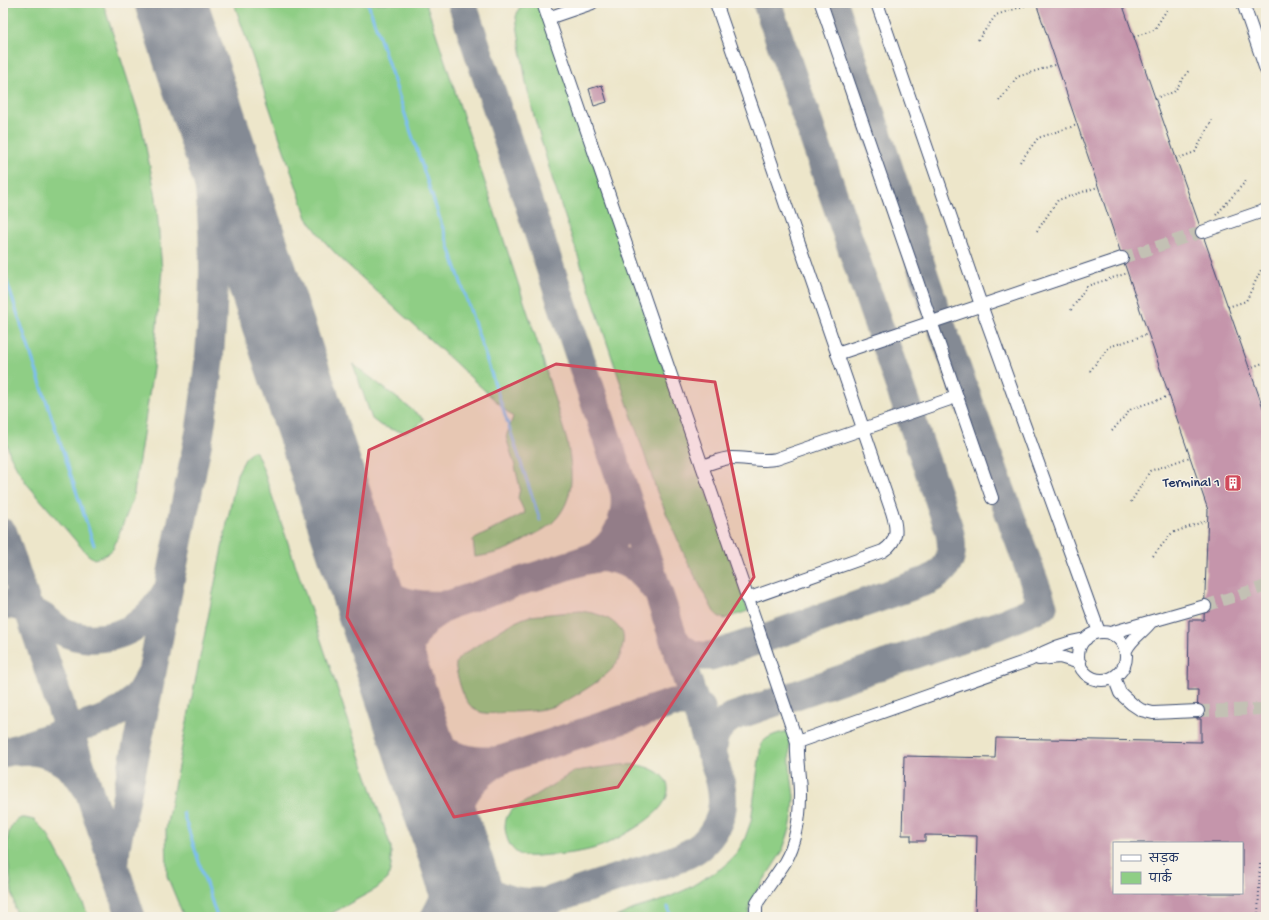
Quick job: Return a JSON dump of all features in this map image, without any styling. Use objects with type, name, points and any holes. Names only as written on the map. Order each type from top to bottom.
[{"type":"lane","points":[[543,3],[797,742],[796,752],[800,793],[800,817],[798,830],[785,862],[757,903],[756,917]]},
{"type":"lane","points":[[548,18],[592,3]]},
{"type":"lane","points":[[716,3],[895,524],[895,537],[891,544],[883,551],[747,598]]},
{"type":"lane","points":[[821,3],[992,498]]},
{"type":"lane","points":[[877,3],[981,306],[1104,633]]},
{"type":"lane","points":[[1243,3],[1266,70]]},
{"type":"lane","points":[[1202,232],[1266,210]]},
{"type":"lane","points":[[837,354],[1122,258]]},
{"type":"lane","points":[[702,466],[722,459],[731,458],[771,460],[956,397]]},
{"type":"lane","points":[[1104,633],[1116,636],[1122,642],[1126,650],[1126,662],[1123,669],[1114,678],[1098,680],[1091,678],[1086,673],[1080,663],[1078,654],[1080,647],[1089,636],[1205,606]]},
{"type":"lane","points":[[1126,650],[1137,634],[1145,629],[1152,620]]},
{"type":"lane","points":[[797,742],[1030,660],[1044,652],[1062,645],[1086,639]]},
{"type":"lane","points":[[1030,660],[1060,657],[1080,663]]},
{"type":"lane","points":[[1114,678],[1120,693],[1141,710],[1152,713],[1198,712]]},
{"type":"path","points":[[978,40],[996,15],[1033,3]]},
{"type":"path","points":[[1134,37],[1154,30],[1168,8]]},
{"type":"path","points":[[999,101],[1017,77],[1057,64]]},
{"type":"path","points":[[1155,98],[1174,92],[1189,70]]},
{"type":"path","points":[[1176,159],[1195,152],[1212,120]]},
{"type":"path","points":[[1020,162],[1038,138],[1077,125]]},
{"type":"path","points":[[1210,216],[1217,214],[1246,181]]},
{"type":"path","points":[[1037,231],[1058,200],[1098,187]]},
{"type":"path","points":[[1228,307],[1246,301],[1261,270]]},
{"type":"path","points":[[1071,310],[1087,286],[1128,273]]},
{"type":"path","points":[[1090,371],[1109,347],[1148,334]]},
{"type":"path","points":[[1249,368],[1266,362]]},
{"type":"path","points":[[1112,431],[1130,409],[1169,396]]},
{"type":"path","points":[[1130,502],[1150,471],[1190,457]]},
{"type":"path","points":[[1154,556],[1172,533],[1208,520]]},
{"type":"path","points":[[1258,917],[1260,864],[1266,864]]},
{"type":"path","points":[[1000,915],[1042,917]]},
{"type":"highlighted area","points":[[556,364],[715,382],[754,577],[618,787],[454,817],[347,617],[369,450]]},
{"type":"green space","points":[[3,3],[103,3],[140,118],[156,197],[162,270],[153,369],[133,499],[113,549],[104,556],[94,559],[87,554],[27,484],[10,455],[3,432]]},
{"type":"green space","points":[[234,3],[426,3],[539,347],[567,441],[571,464],[571,486],[569,496],[559,515],[551,524],[541,531],[516,545],[497,553],[475,557],[473,540],[525,513],[518,498],[520,488],[506,437],[513,417],[338,256],[324,241],[307,218]]},
{"type":"green space","points":[[532,3],[539,3],[748,611],[724,619],[714,612],[688,563],[657,492],[553,181],[526,83],[516,17],[519,8]]},
{"type":"green space","points":[[353,364],[424,419],[417,427],[405,432],[393,430],[380,425],[372,419]]},
{"type":"green space","points":[[252,451],[256,452],[262,466],[391,847],[391,866],[388,879],[376,889],[325,917],[184,917],[167,876],[166,829],[171,801],[237,474],[245,459]]},
{"type":"green space","points":[[580,611],[597,614],[607,618],[621,630],[623,634],[623,646],[619,659],[614,667],[604,676],[568,700],[555,706],[543,709],[490,714],[482,713],[470,706],[462,691],[456,669],[458,659],[461,656],[503,628],[521,619],[530,616]]},
{"type":"green space","points":[[789,731],[790,767],[794,796],[790,829],[782,852],[749,906],[749,917],[616,917],[634,909],[660,901],[687,889],[725,866],[737,853],[745,838],[751,821],[761,744],[770,736]]},
{"type":"green space","points":[[619,765],[635,765],[652,769],[667,782],[667,796],[663,804],[652,816],[628,833],[604,845],[584,851],[531,856],[525,856],[516,852],[508,841],[505,828],[507,817],[512,810],[575,771]]},
{"type":"green space","points":[[21,818],[34,820],[47,833],[75,886],[89,917],[17,917],[13,900],[10,874],[8,839],[12,826]]},
{"type":"building","name":"Terminal 1","points":[[1036,3],[1122,3],[1266,416],[1266,917],[975,917],[977,836],[925,835],[925,841],[911,841],[911,835],[902,835],[904,756],[995,758],[996,738],[1201,742],[1201,719],[1197,719],[1198,690],[1188,690],[1189,620],[1204,620],[1208,510]]},
{"type":"building","points":[[602,85],[607,102],[594,106],[589,89]]},
{"type":"waterway","points":[[368,3],[540,520]]},
{"type":"waterway","points":[[3,270],[94,545]]},
{"type":"waterway","points":[[183,813],[217,917]]},
{"type":"waterway","points":[[668,907],[671,917]]},
{"type":"taxiway","points":[[462,3],[696,706],[719,777],[723,800],[721,814],[713,832],[705,842],[695,850],[662,864],[503,917]]},
{"type":"taxiway","points":[[673,637],[680,647],[691,654],[711,656],[929,580],[943,570],[950,558],[951,543],[948,526],[767,3]]},
{"type":"taxiway","points":[[712,756],[716,733],[722,724],[732,717],[999,625],[1043,606],[939,320],[834,3]]},
{"type":"taxiway","points":[[3,753],[111,717],[131,703],[140,693],[152,672],[200,431],[212,324],[213,253],[209,181],[196,99],[178,24]]},
{"type":"taxiway","points":[[352,548],[369,578],[386,593],[406,602],[417,604],[451,604],[591,558],[603,550],[619,530],[624,513],[625,496]]},
{"type":"taxiway","points":[[3,533],[131,917]]},
{"type":"taxiway","points":[[582,561],[606,558],[623,562],[638,570],[655,589]]},
{"type":"taxiway","points":[[3,604],[15,605],[31,611],[46,619],[60,630],[69,634],[78,637],[96,638],[119,634],[138,625],[153,610],[167,591]]},
{"type":"taxiway","points":[[451,604],[428,619],[417,632],[405,658],[402,681],[405,702],[412,720],[424,736],[440,748],[458,757],[479,761],[501,760],[672,703],[686,703],[701,708]]},
{"type":"taxiway","points":[[115,861],[116,847],[150,682]]},
{"type":"taxiway","points":[[15,751],[37,752],[56,758],[73,770],[86,787]]},
{"type":"taxiway","points":[[435,917],[442,905],[450,878],[454,853],[454,824],[460,803],[464,794],[476,778],[501,760]]},
{"type":"taxiway","points":[[453,852],[471,877],[489,891],[513,901],[531,903],[540,902]]},
{"type":"runway","points":[[171,3],[475,917]]},
{"type":"tunnel","points":[[1122,258],[1202,232]]},
{"type":"tunnel","points":[[1205,606],[1266,586]]},
{"type":"tunnel","points":[[1198,711],[1266,709]]},
{"type":"place","name":"Terminal 1","points":[[1233,483]]}]
